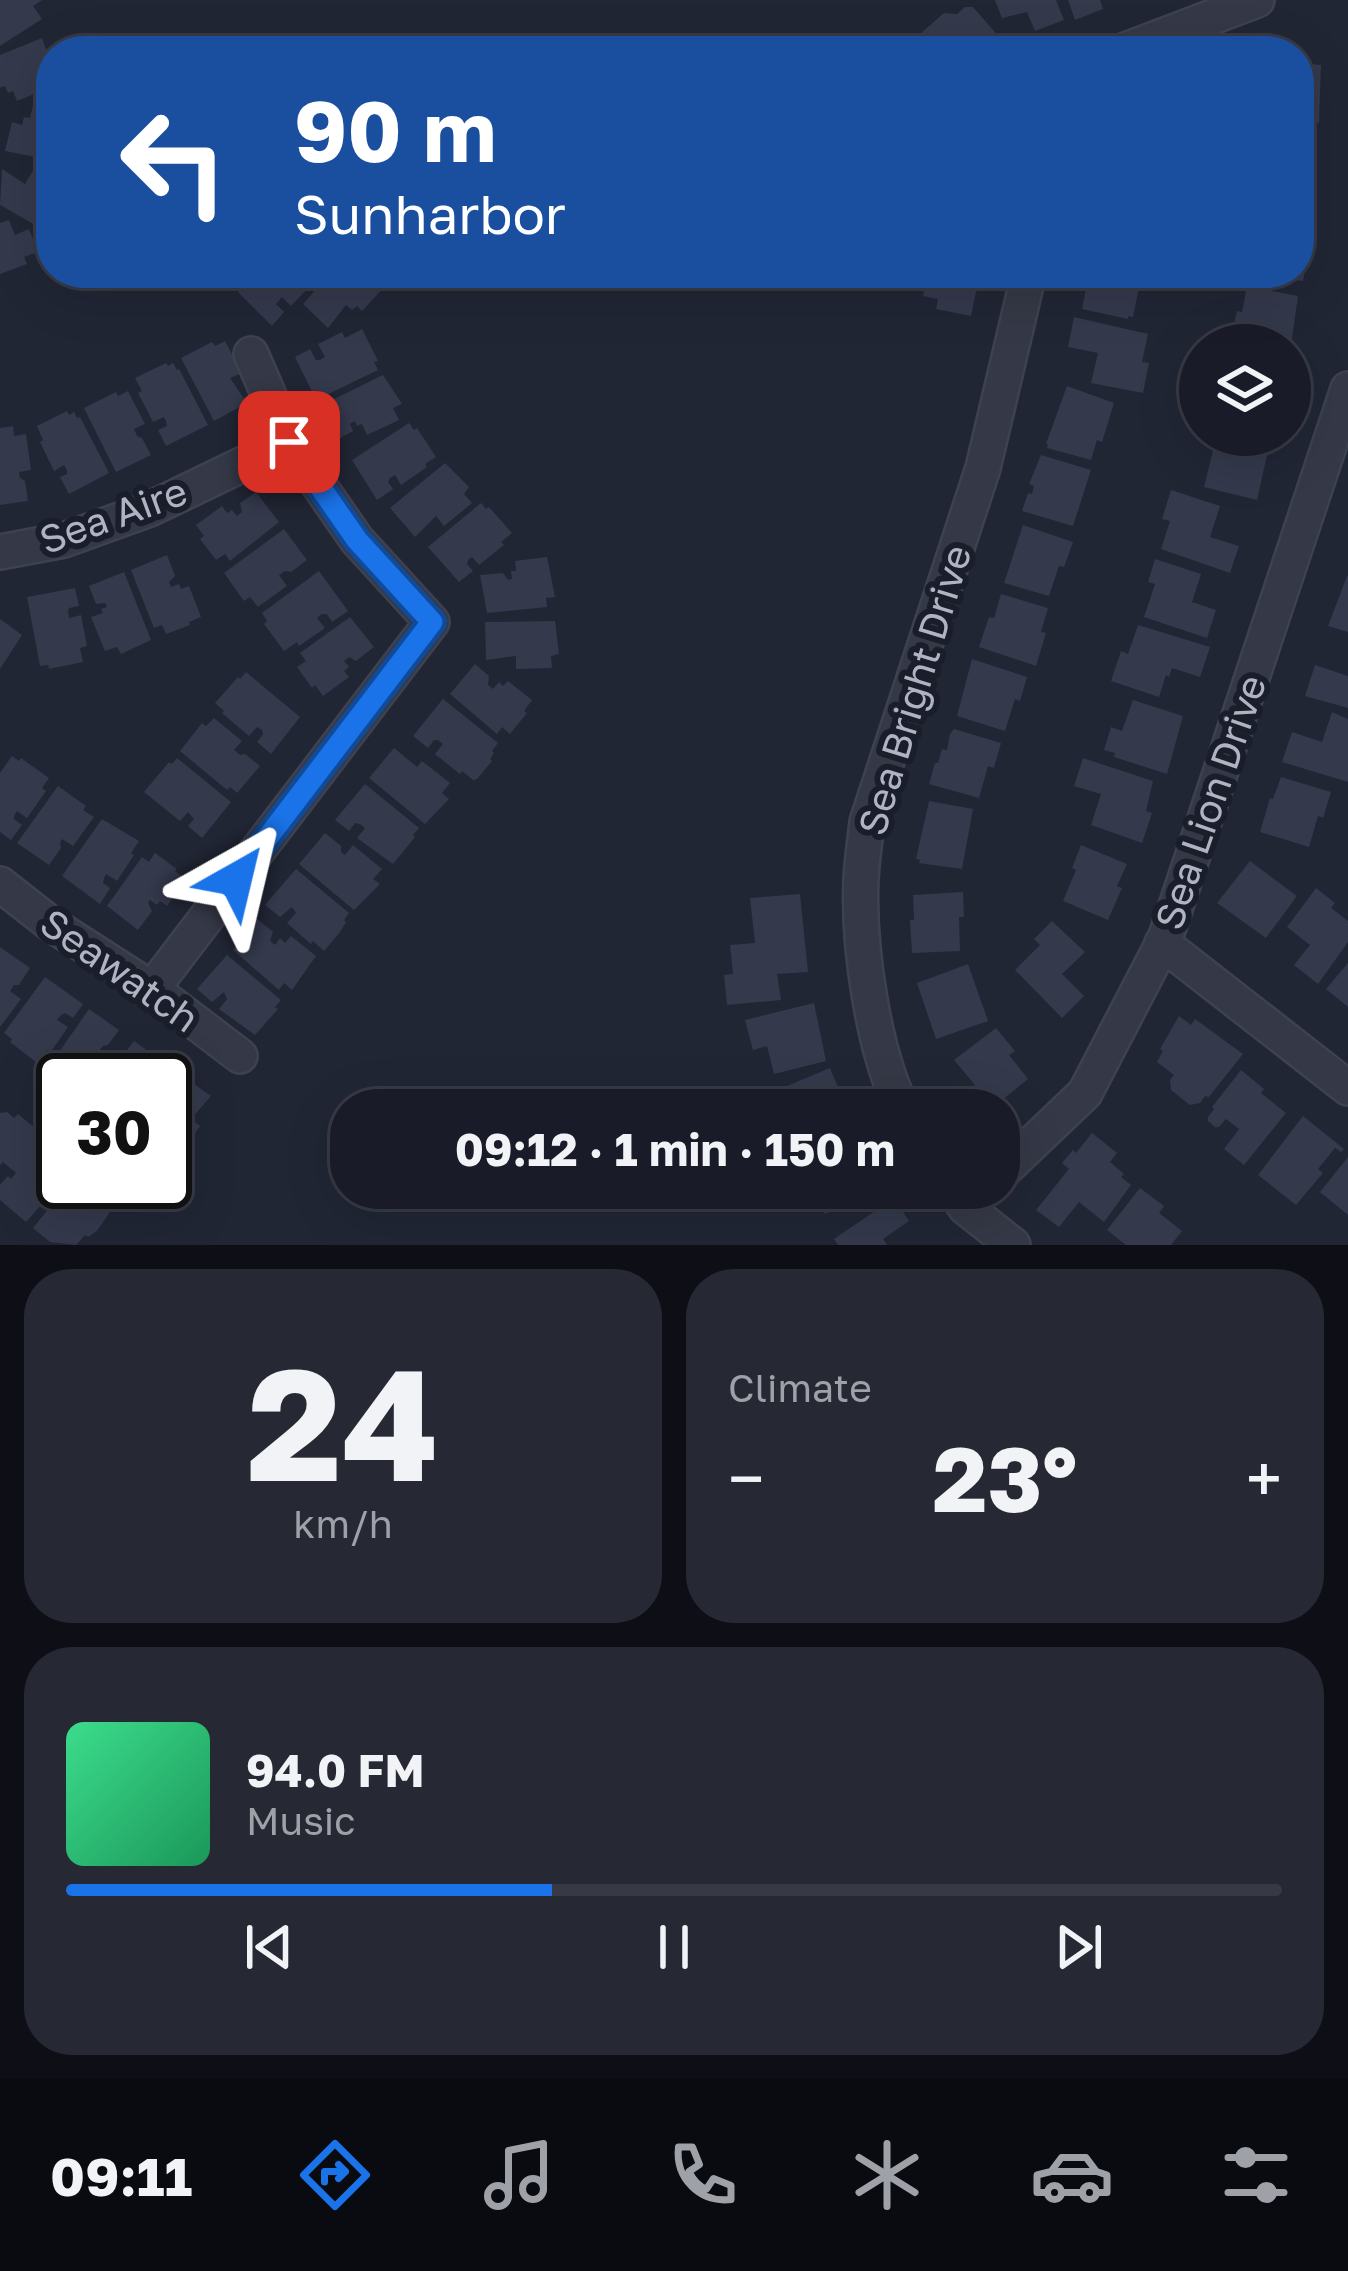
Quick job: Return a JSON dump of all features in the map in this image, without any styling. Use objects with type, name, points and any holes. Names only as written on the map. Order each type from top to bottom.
[{"type":"street","points":[[1162,36],[1257,0]]},
{"type":"street","name":"Sea Bright Drive","points":[[892,1089],[876,1032],[863,940],[861,880],[867,822],[983,468],[1025,288]]},
{"type":"street","points":[[152,989],[432,622],[357,540],[289,442],[251,354]]},
{"type":"street","name":"Sea Lion Drive","points":[[1020,1155],[1085,1093],[1162,943],[1348,388]]},
{"type":"street","name":"Sea Aire","points":[[0,552],[64,540],[149,509],[289,442]]},
{"type":"street","name":"Seawatch","points":[[0,884],[240,1056]]},
{"type":"street","points":[[1162,943],[1348,1088]]},
{"type":"street","points":[[981,1209],[1013,1245]]},
{"type":"building","points":[[0,0],[42,0],[33,6],[42,19],[0,46]]},
{"type":"building","points":[[995,0],[1056,0],[1064,20],[1035,31],[1027,12],[1002,18]]},
{"type":"building","points":[[1068,0],[1100,0],[1103,9],[1075,20]]},
{"type":"building","points":[[973,7],[998,36],[920,34],[944,13],[957,14]]},
{"type":"building","points":[[36,40],[36,93],[17,101],[13,91],[0,88],[0,55]]},
{"type":"building","points":[[1314,64],[1321,65],[1319,123],[1314,123]]},
{"type":"building","points":[[36,106],[36,157],[5,151],[12,122],[22,125],[24,117],[30,118]]},
{"type":"building","points":[[2,169],[25,184],[36,170],[36,225],[0,205]]},
{"type":"building","points":[[9,220],[15,235],[29,229],[36,253],[24,257],[27,264],[0,274],[0,223]]},
{"type":"building","points":[[242,288],[308,288],[291,306],[282,297],[276,304],[284,312],[272,326],[238,292]]},
{"type":"building","points":[[317,288],[383,288],[362,311],[346,305],[328,328],[303,304]]},
{"type":"building","points":[[925,288],[977,288],[971,316],[936,309],[938,299],[923,296]]},
{"type":"building","points":[[1086,288],[1139,288],[1133,317],[1128,319],[1082,309]]},
{"type":"building","points":[[1247,288],[1298,296],[1294,324],[1234,324],[1237,311],[1242,312]]},
{"type":"building","points":[[1074,317],[1148,334],[1142,362],[1149,363],[1143,393],[1091,383],[1098,353],[1068,347]]},
{"type":"building","points":[[362,329],[378,370],[316,400],[295,357],[310,349],[320,360],[325,357],[318,344],[342,332],[345,338]]},
{"type":"building","points":[[225,341],[242,373],[230,378],[247,403],[214,421],[181,358],[212,342],[215,346]]},
{"type":"building","points":[[166,363],[179,369],[208,425],[166,446],[158,430],[167,426],[166,421],[164,417],[153,422],[135,378]]},
{"type":"building","points":[[383,375],[402,404],[393,408],[399,420],[367,435],[355,421],[350,424],[353,431],[337,440],[320,406]]},
{"type":"building","points":[[1067,386],[1114,403],[1091,460],[1047,448]]},
{"type":"building","points":[[128,391],[145,424],[134,429],[151,455],[116,472],[84,408]]},
{"type":"building","points":[[67,411],[80,417],[109,473],[69,494],[60,477],[67,470],[64,465],[54,471],[37,426]]},
{"type":"building","points":[[409,423],[436,457],[401,485],[395,475],[390,478],[393,489],[377,500],[352,460]]},
{"type":"building","points":[[13,426],[14,436],[26,434],[31,470],[19,472],[28,501],[0,505],[0,428]]},
{"type":"building","points":[[1041,455],[1091,470],[1073,526],[1022,511],[1028,493],[1032,494],[1034,486],[1029,484]]},
{"type":"building","points":[[1212,456],[1267,456],[1257,500],[1204,487]]},
{"type":"building","points":[[445,463],[469,487],[464,494],[472,503],[444,526],[436,516],[415,537],[390,508]]},
{"type":"building","points":[[1171,490],[1220,506],[1210,537],[1239,546],[1230,573],[1161,549],[1170,521],[1162,519]]},
{"type":"building","points":[[256,492],[279,522],[230,561],[225,554],[216,560],[196,525],[222,506],[237,516],[242,512],[240,503]]},
{"type":"building","points":[[481,503],[512,533],[479,565],[472,557],[468,560],[473,571],[459,582],[428,547]]},
{"type":"building","points":[[1023,525],[1073,542],[1049,596],[1004,583]]},
{"type":"building","points":[[284,529],[307,560],[279,575],[287,586],[258,607],[250,597],[244,601],[224,573]]},
{"type":"building","points":[[167,555],[175,576],[171,587],[189,586],[201,617],[166,634],[162,625],[154,628],[131,570]]},
{"type":"building","points":[[547,557],[555,597],[546,598],[547,607],[487,613],[480,575],[503,573],[512,579],[515,561]]},
{"type":"building","points":[[1155,559],[1201,574],[1192,602],[1216,610],[1207,638],[1144,617],[1155,584],[1148,582]]},
{"type":"building","points":[[319,571],[348,611],[332,622],[322,614],[317,618],[325,628],[284,651],[264,624],[262,613]]},
{"type":"building","points":[[124,572],[151,640],[121,654],[117,647],[105,651],[91,617],[107,607],[96,604],[89,586]]},
{"type":"building","points":[[1348,576],[1348,632],[1328,626]]},
{"type":"building","points":[[75,588],[79,606],[68,611],[69,618],[81,615],[87,646],[80,648],[83,662],[49,669],[40,666],[27,597]]},
{"type":"building","points":[[1001,594],[1048,608],[1036,666],[979,647]]},
{"type":"building","points":[[350,617],[374,647],[356,661],[349,657],[344,661],[349,677],[323,696],[297,667],[306,661],[300,653]]},
{"type":"building","points":[[0,619],[22,635],[0,669]]},
{"type":"building","points":[[555,621],[559,654],[551,656],[552,668],[516,669],[516,656],[486,660],[485,622]]},
{"type":"building","points":[[1138,625],[1210,647],[1200,677],[1172,668],[1159,697],[1111,681],[1121,651],[1128,654]]},
{"type":"building","points":[[972,659],[1027,677],[1005,731],[957,716]]},
{"type":"building","points":[[475,664],[489,676],[488,685],[493,689],[508,681],[532,700],[510,734],[502,727],[497,734],[450,694]]},
{"type":"building","points":[[1315,665],[1348,676],[1348,708],[1305,696]]},
{"type":"building","points":[[246,672],[300,717],[271,754],[257,742],[262,730],[257,727],[249,736],[215,703]]},
{"type":"building","points":[[443,699],[498,743],[492,761],[477,779],[460,774],[435,754],[443,744],[438,740],[428,748],[413,736]]},
{"type":"building","points":[[1133,700],[1183,716],[1167,774],[1104,750],[1111,727],[1122,731]]},
{"type":"building","points":[[1332,712],[1348,719],[1348,782],[1282,762],[1292,732],[1322,742]]},
{"type":"building","points":[[214,718],[242,741],[234,750],[260,766],[237,793],[180,751],[202,723],[206,726]]},
{"type":"building","points":[[954,729],[1001,743],[979,798],[929,784]]},
{"type":"building","points":[[394,748],[417,767],[422,761],[450,783],[442,793],[449,799],[425,824],[369,778]]},
{"type":"building","points":[[12,756],[49,778],[42,788],[46,791],[27,818],[17,811],[14,819],[22,825],[11,840],[0,832],[0,773]]},
{"type":"building","points":[[177,758],[231,802],[202,838],[188,826],[194,819],[188,812],[180,821],[144,792]]},
{"type":"building","points":[[1083,758],[1153,781],[1146,811],[1152,813],[1142,843],[1091,825],[1101,794],[1074,786]]},
{"type":"building","points":[[1281,777],[1331,792],[1309,847],[1260,832]]},
{"type":"building","points":[[365,784],[419,828],[393,864],[357,838],[365,828],[360,824],[349,831],[335,820]]},
{"type":"building","points":[[58,786],[94,817],[73,846],[62,839],[49,865],[17,843]]},
{"type":"building","points":[[929,801],[973,809],[962,869],[916,859]]},
{"type":"building","points":[[102,819],[139,841],[117,881],[106,874],[103,883],[110,888],[100,904],[62,876]]},
{"type":"building","points":[[325,833],[345,855],[353,845],[382,869],[373,879],[380,884],[354,910],[299,864]]},
{"type":"building","points":[[1081,845],[1127,864],[1108,920],[1063,901]]},
{"type":"building","points":[[155,853],[186,879],[167,906],[150,900],[152,911],[138,930],[107,906],[142,857],[149,862]]},
{"type":"building","points":[[1250,861],[1297,896],[1266,938],[1217,903]]},
{"type":"building","points":[[296,869],[349,913],[324,951],[287,923],[296,913],[292,907],[280,917],[265,905]]},
{"type":"building","points":[[1316,888],[1348,921],[1348,942],[1318,984],[1294,965],[1310,945],[1287,927]]},
{"type":"building","points":[[963,892],[960,951],[912,953],[913,895]]},
{"type":"building","points":[[800,894],[808,972],[777,974],[781,1000],[727,1005],[724,975],[733,974],[730,945],[755,943],[750,898]]},
{"type":"building","points":[[256,918],[273,932],[270,941],[275,945],[280,938],[285,943],[291,936],[316,956],[292,990],[284,983],[279,990],[233,950]]},
{"type":"building","points":[[1052,921],[1085,952],[1062,974],[1084,996],[1062,1018],[1015,970],[1040,945],[1034,939]]},
{"type":"building","points":[[0,947],[30,968],[10,991],[21,999],[0,1027]]},
{"type":"building","points":[[227,955],[281,1000],[255,1035],[219,1009],[227,999],[224,992],[212,1002],[197,989]]},
{"type":"building","points":[[1348,963],[1348,1007],[1326,989]]},
{"type":"building","points":[[968,964],[988,1021],[936,1039],[917,983]]},
{"type":"building","points":[[45,977],[83,1004],[73,1018],[61,1015],[57,1020],[68,1027],[50,1053],[36,1053],[36,1062],[4,1033]]},
{"type":"building","points":[[814,1003],[826,1061],[774,1074],[767,1046],[753,1050],[745,1020]]},
{"type":"building","points":[[89,1009],[119,1030],[99,1053],[58,1053]]},
{"type":"building","points":[[1179,1016],[1191,1025],[1195,1019],[1243,1054],[1208,1098],[1190,1105],[1171,1090],[1174,1075],[1157,1062]]},
{"type":"building","points":[[996,1028],[1015,1051],[1009,1055],[1028,1079],[1016,1089],[970,1089],[975,1085],[954,1060]]},
{"type":"building","points":[[134,1041],[151,1053],[125,1053]]},
{"type":"building","points":[[830,1068],[839,1089],[780,1089]]},
{"type":"building","points":[[1241,1070],[1286,1113],[1244,1165],[1224,1149],[1239,1129],[1226,1119],[1219,1127],[1208,1121],[1212,1107]]},
{"type":"building","points":[[192,1083],[211,1096],[192,1118]]},
{"type":"building","points":[[0,1113],[14,1118],[18,1114],[36,1129],[38,1209],[26,1222],[0,1200],[0,1185],[16,1173],[3,1162],[0,1165]]},
{"type":"building","points":[[1303,1116],[1344,1149],[1335,1148],[1318,1169],[1323,1173],[1296,1205],[1258,1175]]},
{"type":"building","points":[[1092,1133],[1117,1153],[1110,1162],[1131,1185],[1104,1222],[1079,1202],[1059,1227],[1036,1210],[1069,1169],[1062,1163]]},
{"type":"building","points":[[1348,1157],[1348,1215],[1320,1192]]},
{"type":"building","points":[[1140,1188],[1164,1206],[1159,1213],[1182,1231],[1171,1245],[1126,1245],[1107,1230]]},
{"type":"building","points":[[48,1209],[112,1209],[97,1231],[76,1245],[50,1242],[33,1228]]},
{"type":"building","points":[[878,1209],[901,1209],[909,1221],[883,1239],[887,1245],[838,1245],[834,1239]]},
{"type":"route","points":[[236,879],[432,622],[357,540],[289,442]]}]
